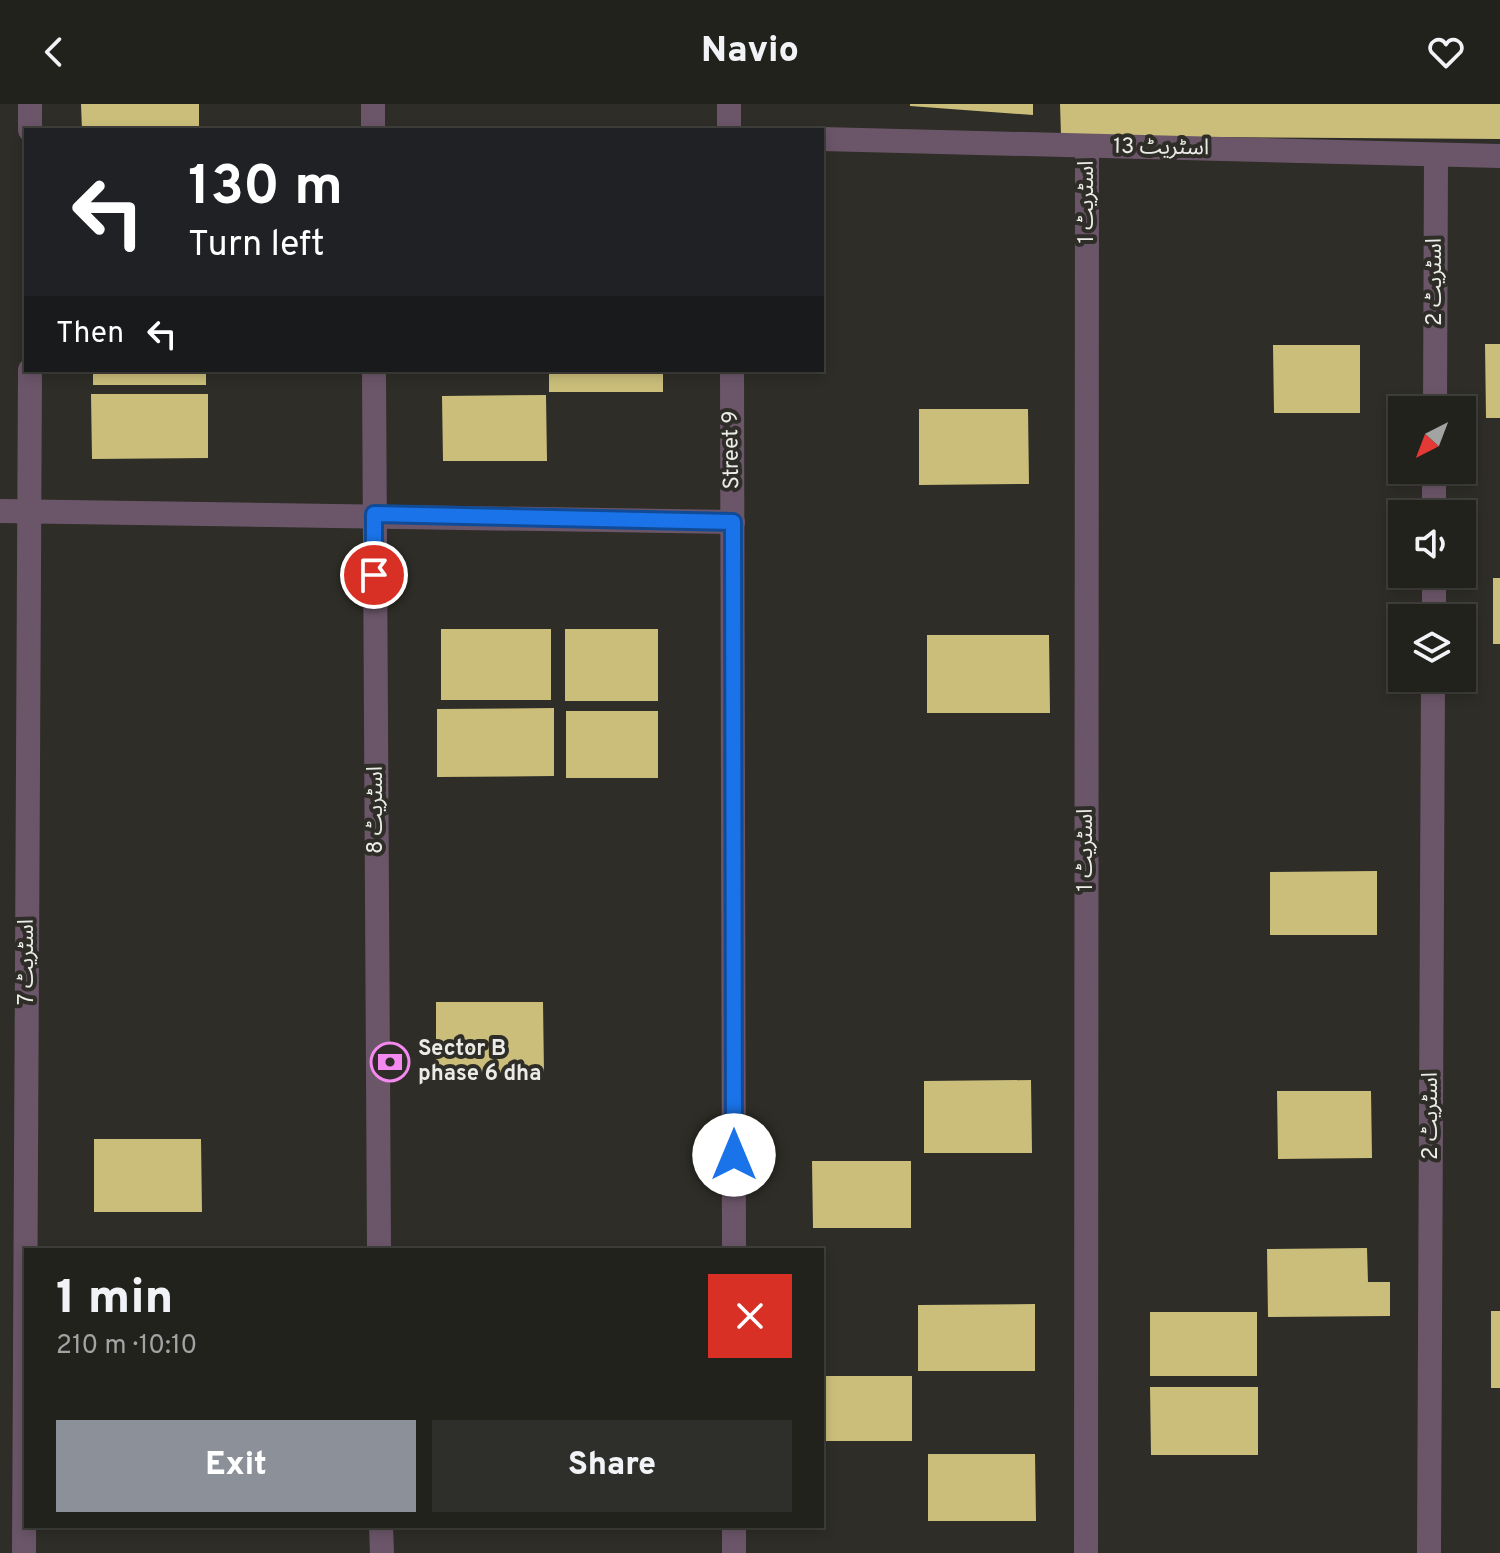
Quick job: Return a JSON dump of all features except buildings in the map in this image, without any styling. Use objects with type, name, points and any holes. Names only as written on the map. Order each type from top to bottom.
[{"type":"street","points":[[30,104],[30,128]]},
{"type":"street","points":[[373,104],[373,128]]},
{"type":"street","points":[[729,104],[729,128]]},
{"type":"street","name":"اسٹریٹ 13","points":[[824,139],[1500,156]]},
{"type":"street","name":"اسٹریٹ 1","points":[[1086,1553],[1087,147]]},
{"type":"street","name":"اسٹریٹ 2","points":[[1435,396],[1436,155]]},
{"type":"street","name":"اسٹریٹ 7","points":[[25,1248],[30,372]]},
{"type":"street","name":"اسٹریٹ 8","points":[[374,372],[379,1248]]},
{"type":"street","name":"Street 9","points":[[732,372],[734,1248]]},
{"type":"street","points":[[0,511],[374,514],[733,522]]},
{"type":"street","name":"اسٹریٹ 2","points":[[1429,1553],[1433,692]]},
{"type":"street","name":"اسٹریٹ 7","points":[[24,1528],[24,1553]]},
{"type":"street","points":[[381,1528],[382,1553]]},
{"type":"street","points":[[734,1528],[734,1553]]},
{"type":"place","name":"Sector B phase 6 dha","points":[[390,1062]]},
{"type":"route","points":[[374,575],[374,514],[733,522],[734,1155]]}]
